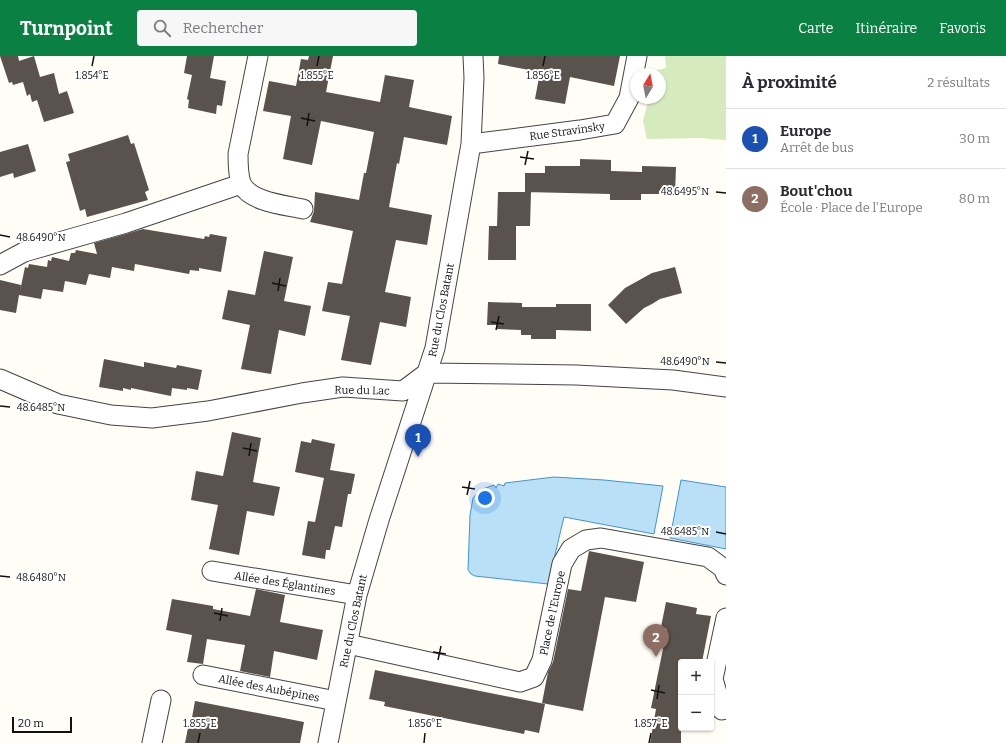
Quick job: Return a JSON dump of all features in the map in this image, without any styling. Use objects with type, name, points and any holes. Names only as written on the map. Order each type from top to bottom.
[{"type":"street","points":[[258,56],[238,154],[238,170],[241,184],[248,192],[259,199],[303,209]]},
{"type":"street","name":"Rue du Clos Batant","points":[[328,743],[357,595],[379,520],[435,348],[471,144],[474,78],[473,56]]},
{"type":"street","name":"Rue Stravinsky","points":[[471,144],[615,124],[629,98],[637,56]]},
{"type":"street","points":[[0,265],[24,252],[126,223],[241,184]]},
{"type":"street","points":[[427,373],[576,375],[673,380],[726,387]]},
{"type":"street","name":"Rue du Lac","points":[[0,379],[58,404],[111,415],[152,418],[208,411],[302,393],[343,387],[403,391],[427,373]]},
{"type":"street","name":"Place de l'Europe","points":[[348,644],[520,682],[534,677],[542,660],[562,564],[571,549],[586,540],[601,538],[708,557],[723,568],[726,575]]},
{"type":"street","name":"Allée des Églantines","points":[[212,571],[357,595]]},
{"type":"street","points":[[722,710],[713,679],[726,618]]},
{"type":"street","name":"Allée des Aubépines","points":[[203,675],[336,701]]},
{"type":"street","points":[[152,743],[161,700]]},
{"type":"green space","points":[[665,56],[726,56],[726,140],[699,138],[647,139],[643,121],[647,104],[666,104]]},
{"type":"water","points":[[554,477],[663,486],[654,534],[564,517],[548,584],[475,576],[471,574],[468,570],[470,515],[473,498],[480,490],[494,485],[496,488],[498,484],[504,486],[505,483]]},
{"type":"water","points":[[681,480],[726,487],[726,549],[670,538]]},
{"type":"building","points":[[0,56],[18,56],[19,61],[34,56],[40,77],[54,73],[59,94],[67,91],[74,113],[44,122],[37,100],[32,102],[30,94],[27,96],[23,82],[13,85],[12,82],[9,83]]},
{"type":"building","points":[[187,56],[214,56],[210,78],[226,81],[222,106],[217,105],[216,114],[188,108],[189,100],[187,99],[192,75],[184,73]]},
{"type":"building","points":[[309,56],[333,56],[326,92],[380,102],[385,75],[414,80],[409,107],[452,116],[447,145],[404,137],[399,164],[397,163],[389,207],[432,215],[427,245],[396,240],[385,292],[411,297],[406,327],[380,322],[371,365],[341,360],[350,316],[322,311],[328,282],[342,284],[353,231],[310,222],[314,211],[315,192],[359,200],[374,132],[321,121],[312,165],[283,159],[291,116],[263,111],[269,81],[296,86],[301,59],[308,60]]},
{"type":"building","points":[[499,56],[620,56],[614,86],[570,77],[565,104],[535,99],[540,72],[498,64]]},
{"type":"building","points":[[128,135],[131,144],[134,143],[149,190],[145,192],[148,200],[87,217],[85,209],[80,211],[66,162],[70,161],[68,154]]},
{"type":"building","points":[[28,144],[36,171],[14,178],[13,173],[0,177],[0,152]]},
{"type":"building","points":[[580,159],[611,160],[611,171],[642,172],[642,166],[676,167],[675,194],[641,194],[641,200],[610,200],[610,194],[525,192],[525,173],[545,173],[545,166],[580,166]]},
{"type":"building","points":[[498,192],[531,192],[530,226],[516,226],[516,260],[488,260],[489,226],[497,226]]},
{"type":"building","points":[[143,229],[204,239],[205,236],[209,237],[210,234],[227,237],[221,272],[199,268],[199,271],[190,270],[189,274],[135,264],[134,271],[112,267],[110,278],[89,274],[86,285],[65,281],[63,292],[43,289],[41,299],[19,295],[16,313],[0,310],[0,280],[21,285],[20,291],[25,267],[28,268],[29,264],[47,267],[48,260],[51,261],[52,257],[69,261],[71,253],[75,253],[76,250],[97,254],[94,243]]},
{"type":"building","points":[[264,251],[293,257],[284,301],[311,306],[305,336],[279,330],[271,374],[241,369],[250,325],[222,319],[228,290],[255,295]]},
{"type":"building","points":[[675,267],[682,293],[660,299],[644,308],[626,324],[608,305],[625,288],[652,273]]},
{"type":"building","points":[[488,302],[522,303],[522,307],[556,307],[556,304],[591,304],[591,331],[556,330],[556,339],[531,339],[531,335],[521,335],[521,330],[497,329],[497,325],[487,325]]},
{"type":"building","points":[[104,359],[144,367],[144,362],[176,368],[177,365],[202,370],[198,390],[172,388],[171,396],[131,388],[131,390],[123,388],[123,391],[99,387]]},
{"type":"building","points":[[232,432],[261,438],[253,482],[280,487],[274,516],[247,511],[239,555],[209,549],[218,505],[191,500],[196,471],[223,476]]},
{"type":"building","points":[[312,439],[335,444],[330,470],[355,474],[351,494],[348,494],[342,527],[335,526],[330,550],[326,550],[325,559],[302,555],[308,521],[315,522],[324,478],[295,472],[301,441],[311,443]]},
{"type":"building","points":[[589,551],[644,562],[636,602],[605,597],[583,711],[542,703],[548,672],[553,662],[568,589],[581,591]]},
{"type":"building","points":[[256,589],[285,595],[280,622],[323,630],[317,660],[274,651],[270,677],[240,671],[245,645],[207,639],[203,664],[187,662],[192,635],[166,630],[172,599],[213,606],[213,609],[250,616]]},
{"type":"building","points":[[666,602],[697,608],[696,614],[711,616],[703,659],[678,659],[678,731],[681,731],[681,743],[650,743],[656,709],[651,708],[667,629],[661,627]]},
{"type":"building","points":[[375,670],[545,704],[539,733],[525,730],[524,734],[384,706],[385,702],[369,699]]},
{"type":"building","points":[[195,701],[304,722],[300,743],[185,743],[189,723],[191,723]]},
{"type":"place","name":"Europe","points":[[418,457]]},
{"type":"place","name":"Bout'chou","points":[[656,657]]}]
